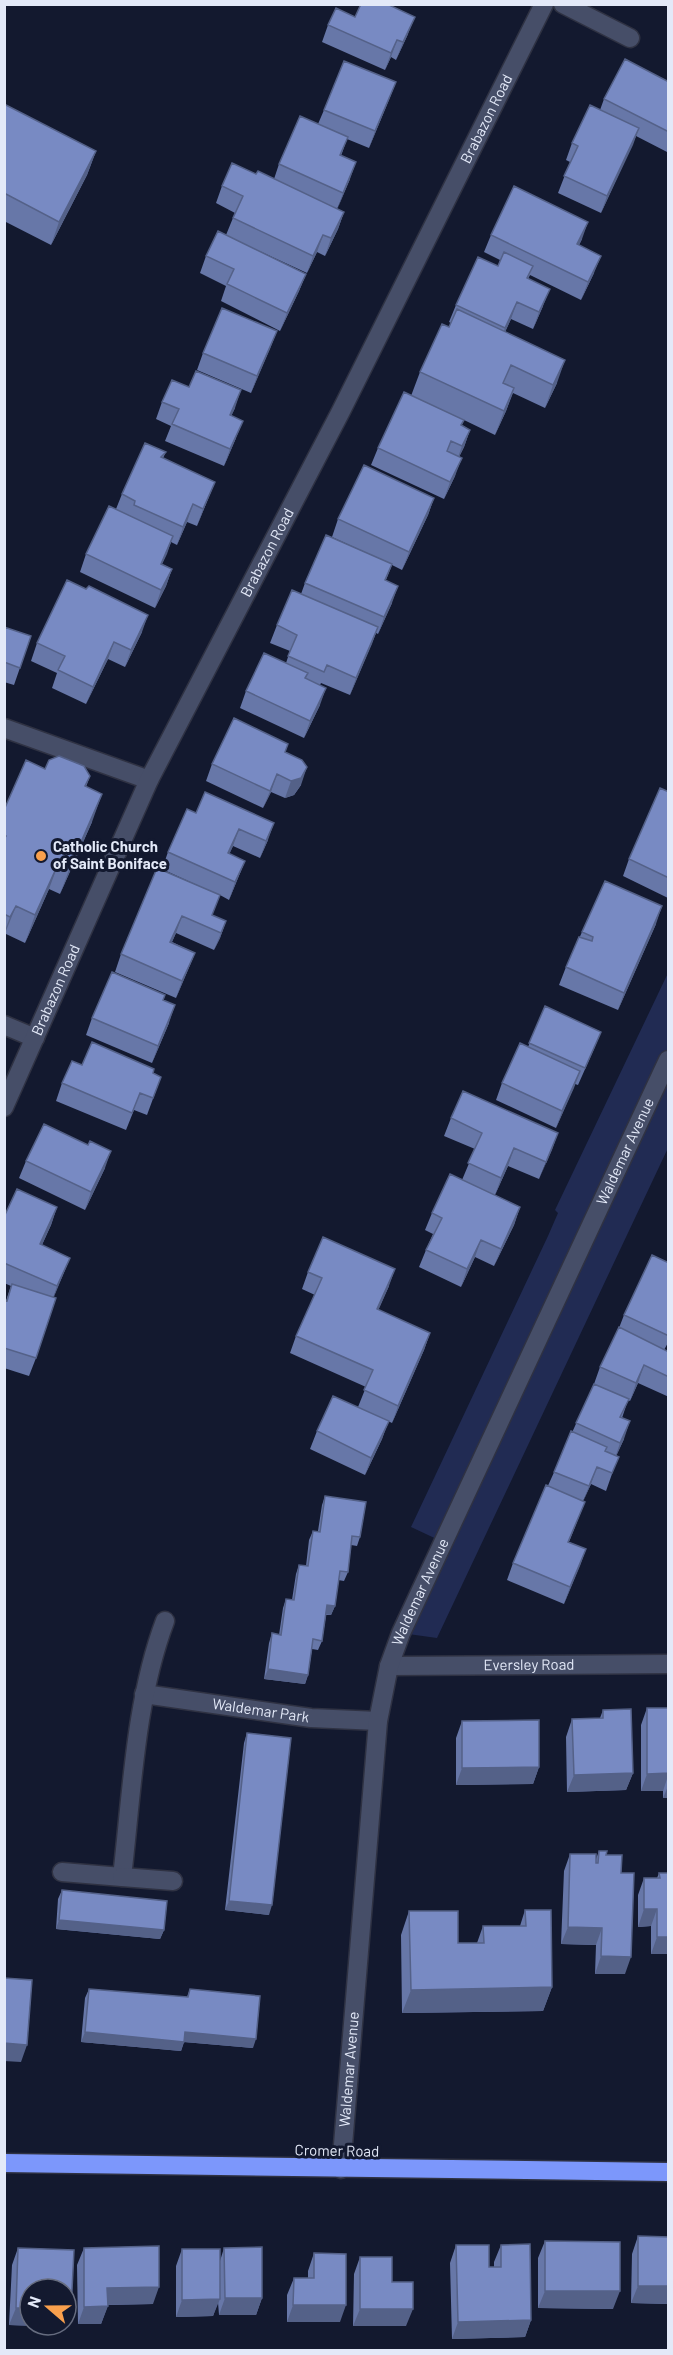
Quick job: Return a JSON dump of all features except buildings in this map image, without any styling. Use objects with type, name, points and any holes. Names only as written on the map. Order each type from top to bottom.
[{"type":"highway","name":"Cromer Road","points":[[4,2163],[669,2172]]},
{"type":"street","name":"Brabazon Road","points":[[4,1107],[149,780],[341,411],[544,4]]},
{"type":"street","points":[[563,4],[630,38]]},
{"type":"street","points":[[4,728],[149,780]]},
{"type":"street","points":[[4,1025],[35,1038]]},
{"type":"street","name":"Waldemar Avenue","points":[[341,2169],[378,1721],[389,1666],[401,1633],[669,1060]]},
{"type":"street","points":[[122,1877],[144,1694],[151,1658],[165,1621]]},
{"type":"street","name":"Eversley Road","points":[[389,1666],[669,1664]]},
{"type":"street","name":"Waldemar Park","points":[[144,1694],[310,1718],[378,1721]]},
{"type":"street","points":[[62,1872],[173,1881]]},
{"type":"shaded area","points":[[668,973],[668,1148],[437,1638],[401,1633],[443,1542],[411,1527],[548,1236],[558,1213],[555,1210]]},
{"type":"place","name":"Catholic Church of Saint Boniface","points":[[41,856]]}]
